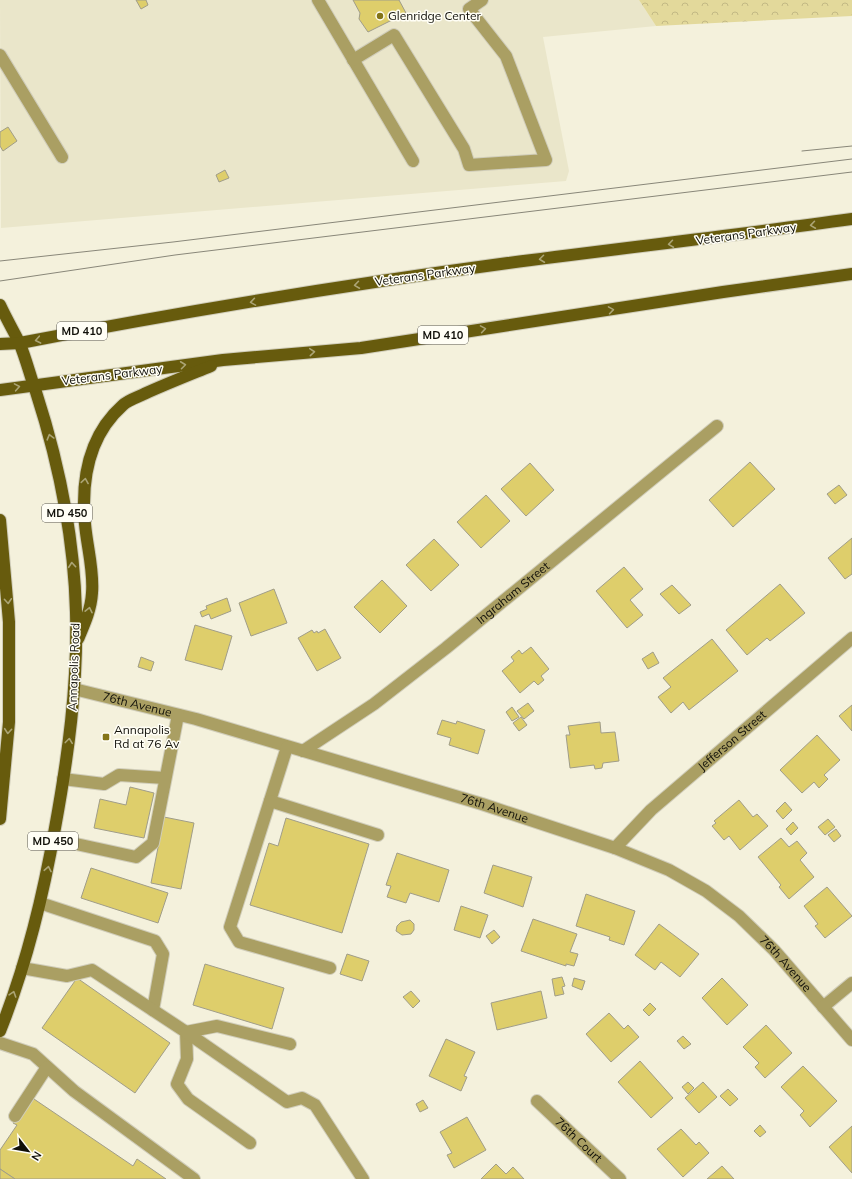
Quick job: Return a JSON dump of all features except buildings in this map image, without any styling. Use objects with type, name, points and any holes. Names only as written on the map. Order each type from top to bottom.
[{"type":"main road","name":"Veterans Parkway","points":[[0,344],[20,343],[145,319],[350,286],[508,263],[852,220]]},
{"type":"main road","name":"Veterans Parkway","points":[[0,390],[223,360],[361,348],[724,292],[852,274]]},
{"type":"main road","name":"Annapolis Road","points":[[0,305],[20,343],[50,436],[67,512],[76,612],[74,689],[63,779],[53,839],[40,903],[22,968],[0,1031]]},
{"type":"main road","name":"Veterans Parkway","points":[[75,646],[88,616],[92,594],[91,566],[85,524],[84,487],[89,460],[95,443],[109,420],[124,404],[223,360]]},
{"type":"main road","points":[[0,523],[9,615],[5,669],[9,722],[0,819]]},
{"type":"street","points":[[318,0],[413,161]]},
{"type":"street","points":[[353,60],[394,35],[464,149],[469,165],[546,160],[506,56],[469,8],[482,0]]},
{"type":"street","points":[[0,55],[5,73],[62,157]]},
{"type":"street","name":"Ingraham Street","points":[[303,751],[374,704],[446,648],[718,426]]},
{"type":"street","name":"Jefferson Street","points":[[615,848],[651,810],[852,638]]},
{"type":"street","name":"76th Avenue","points":[[74,689],[178,714],[482,804],[615,848],[669,870],[706,891],[739,916],[774,950],[852,1040]]},
{"type":"street","points":[[53,839],[136,857],[154,843],[178,714]]},
{"type":"street","points":[[287,747],[230,927],[239,942],[330,968]]},
{"type":"street","points":[[63,779],[104,784],[119,775],[166,778]]},
{"type":"street","points":[[270,801],[378,835]]},
{"type":"street","points":[[40,903],[155,941],[163,954],[153,1010]]},
{"type":"street","points":[[22,968],[67,976],[92,970],[288,1102],[302,1098],[316,1105],[363,1179]]},
{"type":"street","points":[[823,1007],[852,984]]},
{"type":"street","points":[[186,1032],[217,1026],[290,1044]]},
{"type":"street","points":[[186,1032],[187,1059],[177,1084],[188,1099],[250,1143]]},
{"type":"street","points":[[0,1043],[34,1054],[74,1091],[194,1179]]},
{"type":"street","points":[[15,1116],[47,1067]]},
{"type":"street","name":"76th Court","points":[[537,1101],[620,1179]]},
{"type":"shaded area","name":"Glenridge Center","points":[[0,0],[639,0],[656,26],[543,37],[569,171],[566,181],[1,228]]},
{"type":"green space","points":[[639,0],[852,0],[852,16],[656,26]]},
{"type":"tram line","points":[[802,151],[852,146]]},
{"type":"tram line","points":[[0,261],[173,242],[852,159]]},
{"type":"tram line","points":[[0,281],[175,255],[852,172]]},
{"type":"place","name":"Glenridge Center","points":[[380,16]]},
{"type":"place","name":"Annapolis Rd at 76 Av","points":[[106,737]]}]
